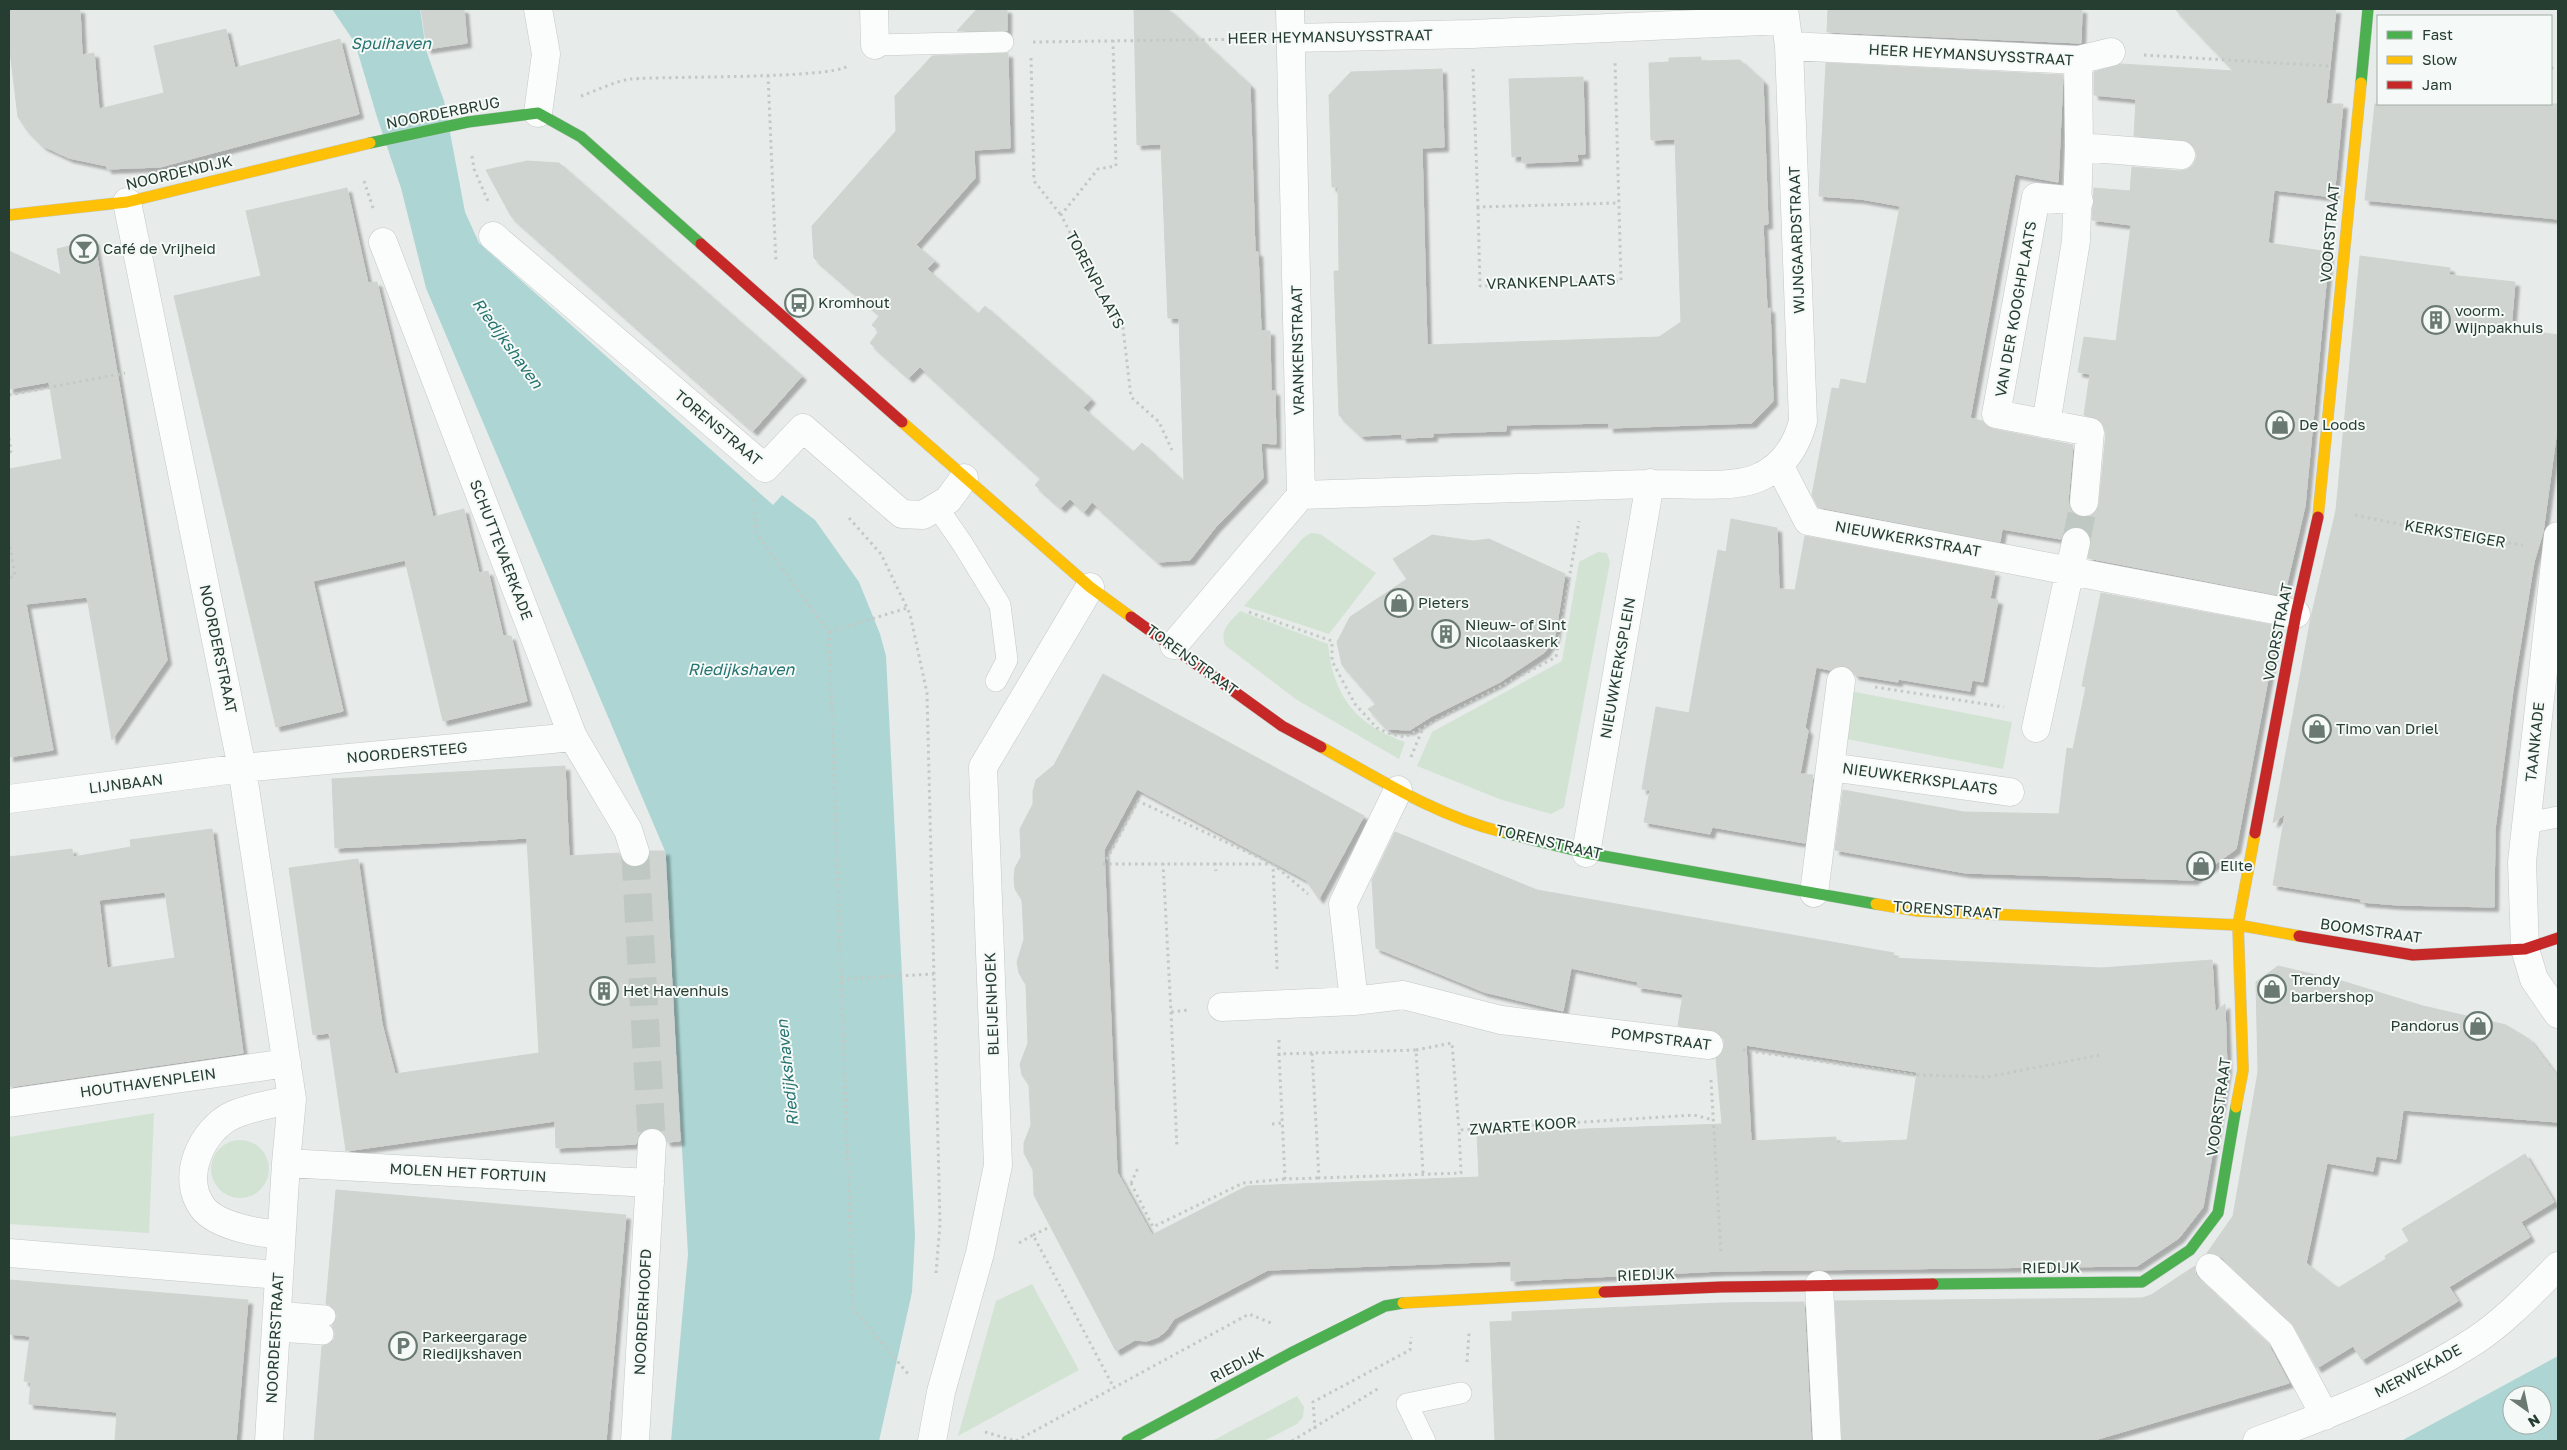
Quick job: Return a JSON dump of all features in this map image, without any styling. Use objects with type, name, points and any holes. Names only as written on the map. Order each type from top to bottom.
[{"type":"street","points":[[538,9],[546,54],[538,112]]},
{"type":"street","points":[[874,9],[875,45]]},
{"type":"street","name":"VRANKENSTRAAT","points":[[1290,9],[1301,495]]},
{"type":"street","name":"VOORSTRAAT","points":[[2200,1259],[2218,1213],[2243,1070],[2238,925],[2296,614],[2320,508],[2368,9]]},
{"type":"street","name":"HEER HEYMANSUYSSTRAAT","points":[[1292,38],[1472,34],[1614,27],[1786,25],[2078,60],[2111,52]]},
{"type":"street","name":"WIJNGAARDSTRAAT","points":[[1779,465],[1791,452],[1799,437],[1803,421],[1786,25]]},
{"type":"street","points":[[2046,424],[2076,241],[2079,201],[2078,60]]},
{"type":"street","name":"NOORDERBRUG","points":[[354,147],[468,122],[538,112]]},
{"type":"street","name":"TORENSTRAAT","points":[[538,112],[581,137],[964,478],[1090,587],[1174,645],[1282,726],[1398,790],[1466,823],[1586,853],[1918,911],[2238,925]]},
{"type":"street","name":"NOORDENDIJK","points":[[9,215],[127,202],[354,147]]},
{"type":"street","points":[[2079,148],[2181,155]]},
{"type":"street","name":"VAN DER KOOGHPLAATS","points":[[2079,201],[2036,197],[1996,414],[2090,432],[2084,502]]},
{"type":"street","name":"NOORDERSTRAAT","points":[[127,202],[242,768],[292,1099],[281,1234],[269,1441]]},
{"type":"street","name":"TORENSTRAAT","points":[[493,236],[765,468],[803,428],[902,514],[924,515],[948,500],[964,478]]},
{"type":"street","name":"SCHUTTEVAERKADE","points":[[383,242],[573,737],[628,830],[635,852]]},
{"type":"street","points":[[1174,645],[1301,495],[1650,483],[1738,483],[1767,474],[1779,465]]},
{"type":"street","name":"NIEUWKERKSTRAAT","points":[[1779,465],[1808,521],[2070,569],[2296,614]]},
{"type":"street","name":"NIEUWKERKSPLEIN","points":[[1586,853],[1650,483]]},
{"type":"street","points":[[2038,720],[2076,542]]},
{"type":"street","name":"TAANKADE","points":[[2558,543],[2522,862],[2525,949],[2534,979],[2558,1014]]},
{"type":"street","name":"BLEIJENHOEK","points":[[932,1441],[941,1392],[980,1254],[998,1165],[983,767],[1090,587]]},
{"type":"street","name":"NIEUWKERKSPLAATS","points":[[1814,893],[1841,681]]},
{"type":"street","name":"NOORDERSTEEG","points":[[242,768],[573,737]]},
{"type":"street","name":"NIEUWKERKSPLAATS","points":[[1830,766],[2010,792]]},
{"type":"street","name":"LIJNBAAN","points":[[9,799],[242,768]]},
{"type":"street","points":[[1354,1002],[1343,904],[1398,790]]},
{"type":"street","name":"BOOMSTRAAT","points":[[2238,925],[2413,955],[2525,949],[2558,938]]},
{"type":"street","name":"POMPSTRAAT","points":[[1222,1007],[1354,1002],[1403,995],[1501,1020],[1709,1045]]},
{"type":"street","name":"HOUTHAVENPLEIN","points":[[9,1103],[287,1063]]},
{"type":"street","points":[[281,1234],[257,1234],[225,1222],[204,1210],[194,1191],[195,1163],[205,1138],[232,1116],[292,1099]]},
{"type":"street","points":[[650,1183],[652,1143]]},
{"type":"street","name":"MOLEN HET FORTUIN","points":[[286,1163],[650,1183]]},
{"type":"street","name":"NOORDERHOOFD","points":[[635,1441],[650,1183]]},
{"type":"street","points":[[9,1254],[279,1275]]},
{"type":"street","points":[[2200,1259],[2282,1334],[2325,1416]]},
{"type":"street","name":"RIEDIJK","points":[[1127,1441],[1291,1353],[1385,1306],[1414,1301],[1721,1287],[2142,1282],[2200,1259]]},
{"type":"street","name":"MERWEKADE","points":[[2258,1441],[2325,1416],[2404,1381],[2477,1339],[2524,1300],[2558,1266]]},
{"type":"street","points":[[1819,1285],[1827,1441]]},
{"type":"lane","points":[[875,45],[1003,42]]},
{"type":"lane","points":[[937,507],[962,543],[1000,605],[1007,660],[996,682]]},
{"type":"lane","points":[[2526,823],[2558,817]]},
{"type":"lane","points":[[277,1321],[324,1325]]},
{"type":"lane","points":[[1425,1441],[1407,1404],[1461,1393]]},
{"type":"path","name":"VRANKENPLAATS","points":[[1472,34],[1480,286],[1621,282],[1614,27]]},
{"type":"path","name":"HEER HEYMANSUYSSTRAAT","points":[[1030,42],[1292,38]]},
{"type":"path","name":"TORENPLAATS","points":[[1060,215],[1098,169],[1116,166],[1113,40]]},
{"type":"path","name":"TORENPLAATS","points":[[1030,42],[1034,181],[1060,215],[1101,293],[1124,328],[1131,397],[1158,422],[1172,450]]},
{"type":"path","points":[[2111,52],[2361,68]]},
{"type":"path","points":[[538,112],[629,79],[842,70]]},
{"type":"path","points":[[768,74],[779,314]]},
{"type":"path","points":[[468,122],[474,168],[490,205]]},
{"type":"path","points":[[1478,207],[1619,203]]},
{"type":"path","points":[[9,395],[160,367]]},
{"type":"path","points":[[9,438],[11,451],[9,453]]},
{"type":"path","points":[[753,490],[756,533],[829,632],[853,1309],[911,1378],[914,1368]]},
{"type":"path","points":[[845,513],[881,554],[907,608],[926,693],[940,1224],[935,1282]]},
{"type":"path","name":"KERKSTEIGER","points":[[2354,515],[2451,535],[2558,543]]},
{"type":"path","points":[[1214,598],[1332,641],[1332,661],[1354,704],[1378,728],[1405,737],[1556,657],[1580,518],[1570,518]]},
{"type":"path","points":[[9,540],[15,576],[9,578]]},
{"type":"path","points":[[829,632],[907,608]]},
{"type":"path","points":[[1841,681],[2038,720]]},
{"type":"path","points":[[1273,864],[1104,864],[1138,801],[1273,864],[1316,901],[1343,904]]},
{"type":"path","points":[[1163,863],[1177,1148]]},
{"type":"path","points":[[1215,863],[1216,871]]},
{"type":"path","points":[[1273,864],[1285,1179]]},
{"type":"path","points":[[841,979],[934,974]]},
{"type":"path","points":[[1171,1012],[1222,1007]]},
{"type":"path","points":[[1279,1054],[1416,1050],[1452,1043],[1459,1130]]},
{"type":"path","points":[[1709,1045],[1721,1236]]},
{"type":"path","name":"POMPSTRAAT","points":[[1709,1045],[1917,1075],[1987,1077],[2100,1055]]},
{"type":"path","points":[[1416,1050],[1423,1174]]},
{"type":"path","points":[[1312,1053],[1319,1178]]},
{"type":"path","name":"ZWARTE KOOR","points":[[1131,1183],[1153,1227],[1243,1183],[1285,1179],[1461,1173],[1459,1130],[1694,1115],[1713,1120]]},
{"type":"path","points":[[1272,1124],[1282,1123]]},
{"type":"path","points":[[1124,1186],[1131,1183],[1138,1168]]},
{"type":"path","points":[[1016,1245],[1050,1227]]},
{"type":"path","points":[[1033,1235],[1114,1388]]},
{"type":"path","points":[[1315,1429],[1313,1402],[1410,1350],[1414,1301]]},
{"type":"path","points":[[985,1432],[1016,1440],[1249,1314],[1274,1324],[1291,1353]]},
{"type":"path","points":[[1292,1441],[1315,1429],[1384,1385],[1407,1404]]},
{"type":"green space","points":[[1311,533],[1320,534],[1376,573],[1329,634],[1244,606],[1303,538]]},
{"type":"green space","points":[[1598,552],[1607,553],[1610,562],[1564,807],[1551,814],[1502,800],[1417,766],[1432,732],[1562,661],[1579,562]]},
{"type":"green space","points":[[1240,611],[1328,644],[1335,679],[1350,706],[1373,727],[1405,742],[1399,759],[1297,700],[1226,646],[1223,636],[1224,631]]},
{"type":"green space","points":[[1850,691],[2012,722],[2003,769],[1841,738]]},
{"type":"green space","points":[[154,1113],[149,1233],[9,1224],[9,1137]]},
{"type":"green space","points":[[234,1140],[246,1140],[261,1148],[269,1163],[269,1175],[261,1190],[246,1198],[234,1198],[219,1190],[211,1175],[211,1163],[219,1148]]},
{"type":"green space","points":[[1032,1284],[1079,1370],[958,1436],[996,1301]]},
{"type":"green space","points":[[1297,1396],[1304,1407],[1303,1417],[1297,1424],[1264,1441],[1212,1441]]},
{"type":"water","name":"Riedijkshaven","points":[[332,9],[420,9],[426,50],[444,101],[465,212],[479,243],[773,505],[782,495],[815,520],[859,582],[880,634],[886,656],[915,1236],[912,1292],[879,1441],[671,1441],[688,1254],[665,851],[426,288],[401,188],[355,43]]},
{"type":"water","points":[[2558,1356],[2558,1441],[2401,1441],[2502,1386],[2502,1435],[2552,1435],[2552,1385],[2504,1385]]},
{"type":"building","points":[[9,9],[80,9],[82,55],[94,53],[99,109],[164,93],[154,46],[226,29],[235,68],[340,39],[359,114],[160,167],[107,169],[107,166],[69,158],[43,146],[26,129],[18,117],[9,43]]},
{"type":"building","points":[[421,9],[464,9],[467,43],[427,49]]},
{"type":"building","points":[[977,9],[1007,9],[1007,31],[957,31]]},
{"type":"building","points":[[1134,9],[1168,9],[1250,85],[1255,252],[1258,252],[1261,331],[1270,331],[1271,391],[1275,391],[1276,444],[1261,443],[1263,478],[1215,528],[1190,560],[1158,562],[1092,502],[1084,512],[1070,499],[1061,508],[1035,485],[1041,478],[920,367],[909,378],[870,343],[879,331],[872,325],[880,315],[814,258],[812,226],[896,131],[895,96],[932,56],[1008,53],[1010,148],[974,150],[975,178],[916,245],[935,261],[927,269],[978,314],[985,306],[1091,399],[1083,408],[1133,452],[1142,443],[1184,482],[1179,318],[1168,318],[1161,144],[1137,145]]},
{"type":"building","points":[[1828,9],[2082,9],[2081,43],[1827,32]]},
{"type":"building","points":[[2175,9],[2336,9],[2326,104],[2343,104],[2334,197],[2274,190],[2268,243],[2329,252],[2305,506],[2284,596],[2088,558],[2091,538],[2087,531],[2079,527],[2072,527],[2065,531],[2061,539],[2002,529],[2000,542],[1818,507],[1812,495],[1832,388],[1839,389],[1841,379],[1866,384],[1900,206],[1861,199],[1819,196],[1826,63],[2063,75],[2058,182],[2015,174],[1970,418],[1982,421],[1993,429],[2073,445],[2068,501],[2070,508],[2075,514],[2083,518],[2090,516],[2096,511],[2099,504],[2106,433],[2100,420],[2084,415],[2090,374],[2078,372],[2084,337],[2116,341],[2131,225],[2092,220],[2094,188],[2130,191],[2132,167],[2180,171],[2188,169],[2194,164],[2197,156],[2195,148],[2189,142],[2183,140],[2134,136],[2136,99],[2094,95],[2094,72],[2121,64],[2234,71]]},
{"type":"building","points":[[1701,57],[1701,61],[1740,60],[1763,81],[1768,224],[1763,225],[1767,309],[1770,308],[1773,401],[1752,423],[1609,428],[1609,423],[1506,425],[1506,431],[1433,433],[1433,437],[1402,438],[1402,434],[1361,436],[1339,415],[1334,271],[1339,271],[1338,187],[1332,187],[1329,95],[1351,72],[1442,69],[1444,147],[1422,148],[1427,345],[1659,337],[1681,322],[1675,139],[1651,140],[1649,63],[1669,62],[1669,58]]},
{"type":"building","points":[[1583,77],[1585,154],[1577,154],[1578,161],[1522,163],[1522,156],[1512,157],[1509,79]]},
{"type":"building","points":[[2375,104],[2558,104],[2558,219],[2365,200]]},
{"type":"building","points":[[527,161],[559,163],[802,376],[753,431],[511,216],[486,170]]},
{"type":"building","points":[[347,188],[368,283],[377,282],[433,517],[464,509],[479,573],[488,571],[503,636],[511,636],[527,701],[443,721],[405,560],[313,581],[343,711],[276,727],[174,296],[261,276],[246,211]]},
{"type":"building","points":[[94,240],[167,660],[112,740],[87,597],[26,604],[53,750],[9,757],[9,469],[62,459],[49,382],[9,389],[9,251],[61,275],[57,249]]},
{"type":"building","points":[[2360,256],[2450,268],[2449,275],[2515,282],[2511,328],[2558,335],[2558,422],[2543,532],[2534,562],[2513,690],[2495,829],[2494,907],[2398,905],[2361,902],[2361,899],[2273,885],[2285,814],[2273,823],[2311,617],[2336,510]]},
{"type":"building","points":[[1731,519],[1777,528],[1779,589],[1795,590],[1805,536],[1995,572],[1990,599],[1998,600],[1983,682],[1972,680],[1970,691],[1898,679],[1898,682],[1855,675],[1851,669],[1843,666],[1830,670],[1816,667],[1805,727],[1808,731],[1800,774],[1813,775],[1805,843],[1712,827],[1710,834],[1644,822],[1650,790],[1642,789],[1656,707],[1689,713],[1718,550],[1726,552]]},
{"type":"building","name":"Nieuw- of Sint Nicolaaskerk","points":[[1432,535],[1473,541],[1489,539],[1565,574],[1555,636],[1545,652],[1500,682],[1432,716],[1410,730],[1387,729],[1368,709],[1376,704],[1342,665],[1337,642],[1350,617],[1407,579],[1393,559]]},
{"type":"building","points":[[2101,593],[2278,626],[2236,849],[2193,880],[1966,873],[1835,850],[1843,790],[1964,812],[2059,814],[2067,748],[2073,749],[2086,687],[2082,686]]},
{"type":"building","points":[[1103,674],[1364,816],[1319,899],[1306,880],[1137,789],[1104,850],[1117,1172],[1152,1235],[1247,1186],[1479,1177],[1477,1133],[1722,1124],[1716,1058],[1724,1047],[1724,1039],[1719,1033],[1711,1030],[1678,1026],[1683,994],[1637,987],[1638,982],[1571,968],[1563,1011],[1484,992],[1376,948],[1372,880],[1395,832],[1537,890],[1894,953],[1893,958],[2101,968],[2212,960],[2215,1012],[2225,1004],[2227,1069],[2203,1207],[2179,1238],[2137,1266],[1721,1271],[1511,1281],[1511,1261],[1268,1270],[1174,1319],[1166,1331],[1158,1337],[1147,1341],[1135,1340],[1116,1351],[1034,1195],[1033,1170],[1024,1153],[1024,1143],[1031,1125],[1029,1085],[1022,1075],[1020,1064],[1028,1043],[1026,985],[1019,973],[1017,962],[1024,939],[1022,900],[1015,889],[1014,879],[1015,868],[1021,857],[1020,829],[1033,804],[1033,791],[1036,780],[1054,765]],"holes":[[[1746,1045],[1917,1072],[1907,1140],[1836,1143],[1836,1137],[1751,1141]]]},
{"type":"building","points":[[565,766],[569,856],[619,853],[625,864],[631,867],[639,867],[647,862],[650,851],[665,851],[680,1141],[667,1142],[661,1130],[652,1127],[645,1129],[639,1134],[636,1144],[556,1148],[555,1121],[346,1151],[329,1033],[313,1035],[289,868],[358,859],[382,1024],[395,1074],[539,1053],[527,838],[335,848],[332,779]]},
{"type":"building","points":[[212,829],[243,1053],[9,1087],[9,857],[72,849],[73,857],[131,847],[130,840]],"holes":[[[165,892],[175,958],[107,968],[99,900]]]},
{"type":"building","points":[[2278,966],[2342,981],[2423,1006],[2506,1025],[2529,1039],[2558,1077],[2558,1122],[2403,1110],[2396,1159],[2376,1156],[2373,1171],[2327,1163],[2306,1263],[2338,1288],[2386,1259],[2385,1256],[2409,1241],[2402,1229],[2525,1154],[2554,1202],[2521,1222],[2530,1237],[2449,1287],[2458,1301],[2362,1360],[2353,1346],[2317,1368],[2292,1323],[2221,1257],[2207,1253],[2233,1216],[2258,1072],[2256,982]]},
{"type":"building","points":[[336,1190],[626,1215],[606,1441],[314,1441],[322,1346],[334,1340],[335,1334],[332,1326],[337,1317],[332,1306],[326,1304]]},
{"type":"building","points":[[2195,1266],[2195,1273],[2199,1279],[2268,1344],[2289,1383],[2091,1441],[1842,1441],[1835,1301],[2142,1298],[2151,1295]]},
{"type":"building","points":[[9,1280],[248,1300],[236,1441],[115,1441],[117,1412],[29,1404],[31,1382],[24,1381],[30,1336],[9,1334]]},
{"type":"building","points":[[1804,1302],[1811,1441],[1495,1441],[1490,1322],[1512,1321],[1512,1312],[1721,1303]]},
{"type":"tunnel","points":[[2076,542],[2084,502]]},
{"type":"tunnel","points":[[635,852],[652,1143]]},
{"type":"traffic: fast","points":[[2361,83],[2368,9]]},
{"type":"traffic: fast","points":[[370,143],[468,122],[538,113],[581,137],[701,244]]},
{"type":"traffic: fast","points":[[1502,832],[1586,853],[1876,904]]},
{"type":"traffic: fast","points":[[1933,1284],[2142,1282],[2190,1250],[2218,1213],[2236,1107]]},
{"type":"traffic: fast","points":[[1127,1441],[1291,1353],[1385,1306],[1403,1303]]},
{"type":"traffic: slow","points":[[2318,517],[2361,83]]},
{"type":"traffic: slow","points":[[9,215],[127,202],[370,143]]},
{"type":"traffic: slow","points":[[902,422],[1090,587],[1131,617]]},
{"type":"traffic: slow","points":[[1321,747],[1431,807],[1502,832]]},
{"type":"traffic: slow","points":[[2236,1107],[2243,1070],[2238,925],[2255,833]]},
{"type":"traffic: slow","points":[[1876,904],[1918,911],[2238,925],[2299,936]]},
{"type":"traffic: slow","points":[[1403,1303],[1604,1292]]},
{"type":"traffic: jam","points":[[701,244],[902,422]]},
{"type":"traffic: jam","points":[[2255,833],[2296,614],[2318,517]]},
{"type":"traffic: jam","points":[[1131,617],[1282,726],[1321,747]]},
{"type":"traffic: jam","points":[[2299,936],[2413,955],[2525,949],[2558,938]]},
{"type":"traffic: jam","points":[[1604,1292],[1721,1287],[1933,1284]]},
{"type":"place","name":"Café de Vrijheid","points":[[84,249]]},
{"type":"place","name":"Kromhout","points":[[799,303]]},
{"type":"place","name":"voorm. Wijnpakhuis","points":[[2436,320]]},
{"type":"place","name":"De Loods","points":[[2280,425]]},
{"type":"place","name":"Pieters","points":[[1399,603]]},
{"type":"place","name":"Nieuw- of Sint Nicolaaskerk","points":[[1446,634]]},
{"type":"place","name":"Timo van Driel","points":[[2317,729]]},
{"type":"place","name":"Elite","points":[[2201,866]]},
{"type":"place","name":"Trendy barbershop","points":[[2272,989]]},
{"type":"place","name":"Het Havenhuis","points":[[604,991]]},
{"type":"place","name":"Pandorus","points":[[2478,1026]]},
{"type":"place","name":"Parkeergarage Riedijkshaven","points":[[403,1346]]},
{"type":"water label","name":"Spuihaven","points":[[391,43]]}]
